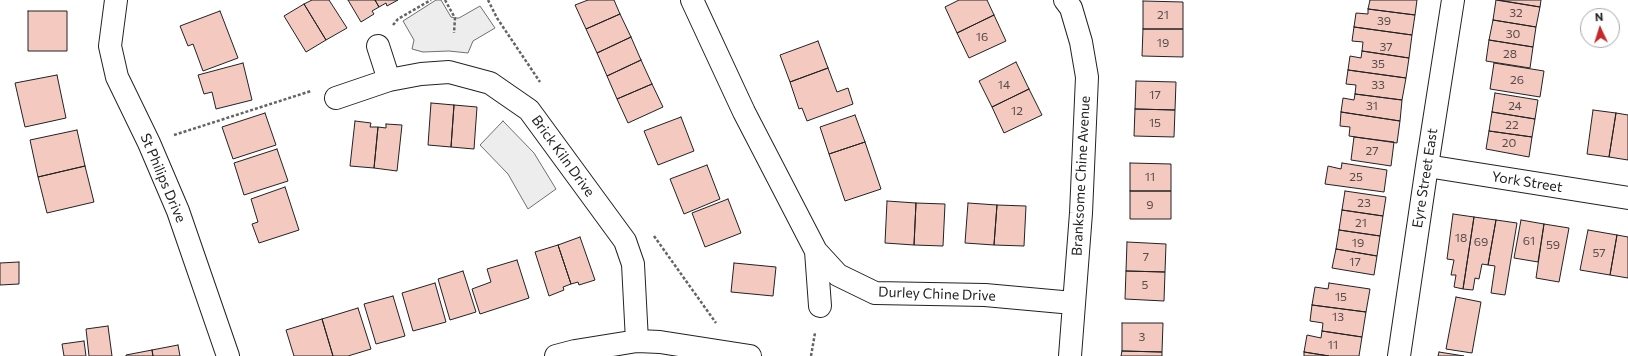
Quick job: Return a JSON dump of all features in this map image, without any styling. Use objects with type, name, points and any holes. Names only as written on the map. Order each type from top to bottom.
[{"type":"street","name":"St Philips Drive","points":[[116,0],[110,46],[117,77],[149,143],[178,211],[228,356]]},
{"type":"street","name":"Durley Chine Drive","points":[[692,0],[744,112],[816,251],[838,276],[875,293],[985,295],[1073,302]]},
{"type":"street","name":"Branksome Chine Avenue","points":[[1065,0],[1071,8],[1087,77],[1081,213],[1070,356]]},
{"type":"street","name":"Eyre Street East","points":[[1399,356],[1453,0]]},
{"type":"street","points":[[378,46],[389,80]]},
{"type":"street","name":"Brick Kiln Drive","points":[[336,98],[389,80],[421,74],[449,72],[490,83],[529,110],[625,241],[633,264],[637,341]]},
{"type":"street","name":"York Street","points":[[1427,166],[1628,198]]},
{"type":"street","name":"Durley Chine Drive","points":[[816,251],[820,306]]},
{"type":"street","points":[[556,356],[575,351],[637,341],[660,342],[750,356]]},
{"type":"path","points":[[378,46],[374,33],[390,28],[398,19],[431,0]]},
{"type":"path","points":[[445,0],[455,18],[454,33]]},
{"type":"path","points":[[149,143],[313,91],[336,98]]},
{"type":"shaded area","points":[[436,0],[441,0],[451,17],[455,18],[459,18],[480,6],[495,28],[473,41],[468,53],[449,51],[423,52],[412,49],[414,40],[403,21]]},
{"type":"shaded area","points":[[503,121],[534,153],[556,189],[528,209],[508,174],[480,145]]},
{"type":"building","points":[[312,0],[329,0],[347,28],[326,40],[304,4]]},
{"type":"building","points":[[348,0],[375,0],[379,7],[372,11],[374,14],[361,22]]},
{"type":"building","points":[[375,0],[398,0],[387,6],[386,3],[379,7]]},
{"type":"building","points":[[588,0],[614,0],[620,14],[586,29],[575,5]]},
{"type":"building","points":[[959,0],[987,0],[994,15],[957,33],[945,7]]},
{"type":"building","points":[[1370,0],[1417,0],[1415,15],[1368,9]]},
{"type":"building","points":[[1496,0],[1540,7],[1536,27],[1493,20]]},
{"type":"building","points":[[1498,0],[1541,0],[1540,7]]},
{"type":"building","points":[[1143,1],[1183,2],[1183,29],[1143,29]]},
{"type":"building","points":[[304,4],[326,40],[306,52],[284,16]]},
{"type":"building","points":[[1368,9],[1415,15],[1412,35],[1354,27],[1356,13],[1368,14]]},
{"type":"building","points":[[28,11],[67,11],[67,51],[28,51]]},
{"type":"building","points":[[220,11],[238,58],[203,71],[193,44],[188,46],[180,26]]},
{"type":"building","points":[[620,14],[631,37],[597,53],[586,29]]},
{"type":"building","points":[[994,15],[1006,41],[969,58],[957,33]]},
{"type":"building","points":[[1493,20],[1536,27],[1533,47],[1489,40]]},
{"type":"building","points":[[1354,27],[1412,35],[1409,58],[1362,51],[1363,42],[1352,41]]},
{"type":"building","points":[[1143,29],[1183,29],[1183,57],[1142,56]]},
{"type":"building","points":[[631,37],[641,60],[607,76],[597,53]]},
{"type":"building","points":[[1489,40],[1533,47],[1530,68],[1486,61]]},
{"type":"building","points":[[818,41],[828,68],[790,82],[780,55]]},
{"type":"building","points":[[1362,51],[1409,58],[1406,78],[1348,70],[1350,56],[1361,58]]},
{"type":"building","points":[[641,60],[652,84],[617,99],[607,76]]},
{"type":"building","points":[[1016,62],[1029,89],[992,107],[979,81]]},
{"type":"building","points":[[243,63],[252,100],[216,109],[212,92],[204,94],[198,75]]},
{"type":"building","points":[[1494,63],[1544,71],[1540,97],[1490,89]]},
{"type":"building","points":[[828,68],[837,92],[848,88],[853,104],[807,121],[802,108],[799,109],[790,82]]},
{"type":"building","points":[[1348,70],[1406,78],[1402,100],[1355,94],[1356,85],[1346,84]]},
{"type":"building","points":[[57,75],[66,118],[25,127],[15,83]]},
{"type":"building","points":[[1136,81],[1176,82],[1175,110],[1135,109]]},
{"type":"building","points":[[652,84],[663,107],[628,123],[617,99]]},
{"type":"building","points":[[1029,89],[1042,115],[1004,133],[992,107]]},
{"type":"building","points":[[1495,93],[1538,100],[1535,119],[1492,112]]},
{"type":"building","points":[[1355,94],[1402,100],[1400,121],[1341,112],[1343,98],[1354,100]]},
{"type":"building","points":[[431,103],[454,105],[451,147],[428,145]]},
{"type":"building","points":[[454,105],[477,107],[474,149],[451,147]]},
{"type":"building","points":[[1135,109],[1175,110],[1174,137],[1134,136]]},
{"type":"building","points":[[1593,110],[1616,113],[1609,157],[1587,154]]},
{"type":"building","points":[[1341,112],[1400,121],[1397,143],[1349,136],[1350,127],[1340,126]]},
{"type":"building","points":[[1492,112],[1535,119],[1532,137],[1489,131]]},
{"type":"building","points":[[265,113],[276,145],[233,159],[222,127]]},
{"type":"building","points":[[1616,113],[1628,115],[1628,160],[1609,157]]},
{"type":"building","points":[[855,115],[865,142],[829,154],[820,127]]},
{"type":"building","points":[[681,117],[694,151],[658,165],[644,131]]},
{"type":"building","points":[[355,121],[371,123],[370,127],[378,127],[374,168],[350,166]]},
{"type":"building","points":[[386,124],[402,125],[397,171],[374,168],[378,127],[386,128]]},
{"type":"building","points":[[77,130],[85,166],[38,177],[30,140]]},
{"type":"building","points":[[1489,131],[1532,137],[1529,157],[1486,149]]},
{"type":"building","points":[[1354,137],[1394,142],[1391,166],[1351,160]]},
{"type":"building","points":[[865,142],[881,189],[845,201],[829,154]]},
{"type":"building","points":[[277,149],[288,181],[244,195],[234,163]]},
{"type":"building","points":[[1130,163],[1171,164],[1171,191],[1130,191]]},
{"type":"building","points":[[1342,163],[1387,170],[1384,192],[1325,184],[1328,166],[1341,169]]},
{"type":"building","points":[[707,165],[720,199],[684,214],[670,179]]},
{"type":"building","points":[[85,166],[94,202],[47,213],[38,177]]},
{"type":"building","points":[[285,187],[299,230],[259,243],[252,224],[258,222],[251,199]]},
{"type":"building","points":[[1130,191],[1171,191],[1171,219],[1130,219]]},
{"type":"building","points":[[1345,191],[1386,197],[1383,216],[1342,210]]},
{"type":"building","points":[[728,199],[741,233],[705,247],[692,213]]},
{"type":"building","points":[[887,201],[916,203],[914,245],[885,243]]},
{"type":"building","points":[[916,203],[945,204],[943,246],[914,245]]},
{"type":"building","points":[[968,203],[997,205],[994,245],[965,243]]},
{"type":"building","points":[[997,205],[1026,206],[1024,246],[994,245]]},
{"type":"building","points":[[1342,210],[1383,216],[1380,236],[1339,230]]},
{"type":"building","points":[[1453,214],[1474,217],[1463,289],[1454,287],[1456,275],[1451,275],[1454,260],[1447,259]]},
{"type":"building","points":[[1474,217],[1496,220],[1488,265],[1482,264],[1479,279],[1475,278],[1473,290],[1463,289]]},
{"type":"building","points":[[1496,220],[1517,223],[1505,295],[1491,293],[1495,266],[1488,265]]},
{"type":"building","points":[[1521,220],[1544,224],[1538,262],[1514,258]]},
{"type":"building","points":[[1544,224],[1569,228],[1559,282],[1536,278]]},
{"type":"building","points":[[1339,230],[1380,236],[1377,256],[1336,249]]},
{"type":"building","points":[[1588,230],[1617,235],[1610,275],[1580,270]]},
{"type":"building","points":[[1617,235],[1628,237],[1628,278],[1610,275]]},
{"type":"building","points":[[580,237],[595,280],[579,285],[578,282],[571,284],[558,245]]},
{"type":"building","points":[[1127,242],[1166,244],[1165,272],[1126,271]]},
{"type":"building","points":[[558,245],[571,284],[563,287],[564,290],[549,296],[535,252]]},
{"type":"building","points":[[1336,249],[1377,256],[1374,275],[1332,268]]},
{"type":"building","points":[[517,260],[529,298],[480,314],[472,289],[491,282],[487,269]]},
{"type":"building","points":[[19,262],[19,284],[0,285],[0,263]]},
{"type":"building","points":[[734,263],[776,267],[773,296],[731,292]]},
{"type":"building","points":[[463,271],[476,312],[450,320],[438,279]]},
{"type":"building","points":[[1126,271],[1165,272],[1164,301],[1125,299]]},
{"type":"building","points":[[435,283],[446,322],[413,331],[402,293]]},
{"type":"building","points":[[1329,283],[1370,289],[1366,312],[1312,305],[1315,287],[1328,289]]},
{"type":"building","points":[[393,296],[405,336],[376,344],[364,304]]},
{"type":"building","points":[[1456,297],[1481,302],[1472,353],[1446,349]]},
{"type":"building","points":[[1312,305],[1366,312],[1362,337],[1322,331],[1323,323],[1310,321]]},
{"type":"building","points":[[358,308],[371,349],[348,356],[333,356],[322,319]]},
{"type":"building","points":[[322,319],[333,356],[294,356],[286,330]]},
{"type":"building","points":[[1122,323],[1163,323],[1162,352],[1122,351]]},
{"type":"building","points":[[108,326],[112,356],[89,356],[86,329]]},
{"type":"building","points":[[1322,331],[1362,337],[1359,356],[1329,356],[1304,352],[1307,335],[1321,338]]},
{"type":"building","points":[[84,341],[86,356],[64,356],[62,344]]},
{"type":"building","points":[[178,345],[180,356],[153,356],[152,350]]},
{"type":"building","points":[[152,350],[153,356],[126,356],[126,355]]},
{"type":"building","points":[[1122,351],[1162,352],[1162,356],[1121,356]]},
{"type":"building","points":[[1304,352],[1329,356],[1304,356]]},
{"type":"building","points":[[1439,352],[1464,356],[1438,356]]}]
